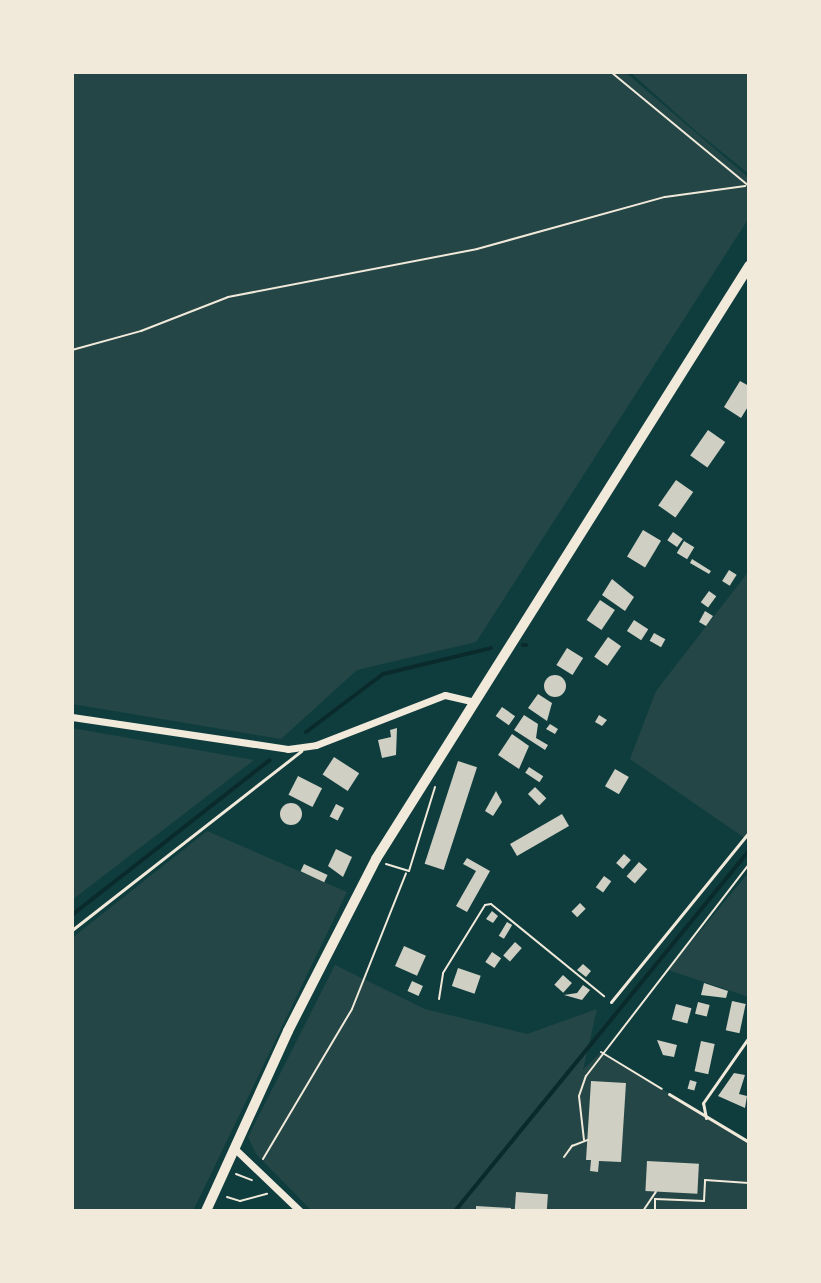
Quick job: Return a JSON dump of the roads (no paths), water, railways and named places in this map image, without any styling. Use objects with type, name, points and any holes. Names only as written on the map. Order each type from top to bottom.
[{"type":"main road","points":[[206,1211],[376,859],[428,769],[749,266]]},
{"type":"street","points":[[72,717],[225,743],[303,748],[445,695],[472,701]]},
{"type":"street","points":[[234,1148],[300,1211]]},
{"type":"lane","points":[[72,930],[303,748]]},
{"type":"lane","points":[[611,1002],[749,832]]},
{"type":"lane","points":[[706,1118],[703,1103],[749,1037]]},
{"type":"lane","points":[[669,1094],[749,1142]]},
{"type":"waterway","points":[[306,732],[383,674],[491,648]]},
{"type":"waterway","points":[[72,915],[270,760]]},
{"type":"waterway","points":[[455,1211],[749,851]]}]
